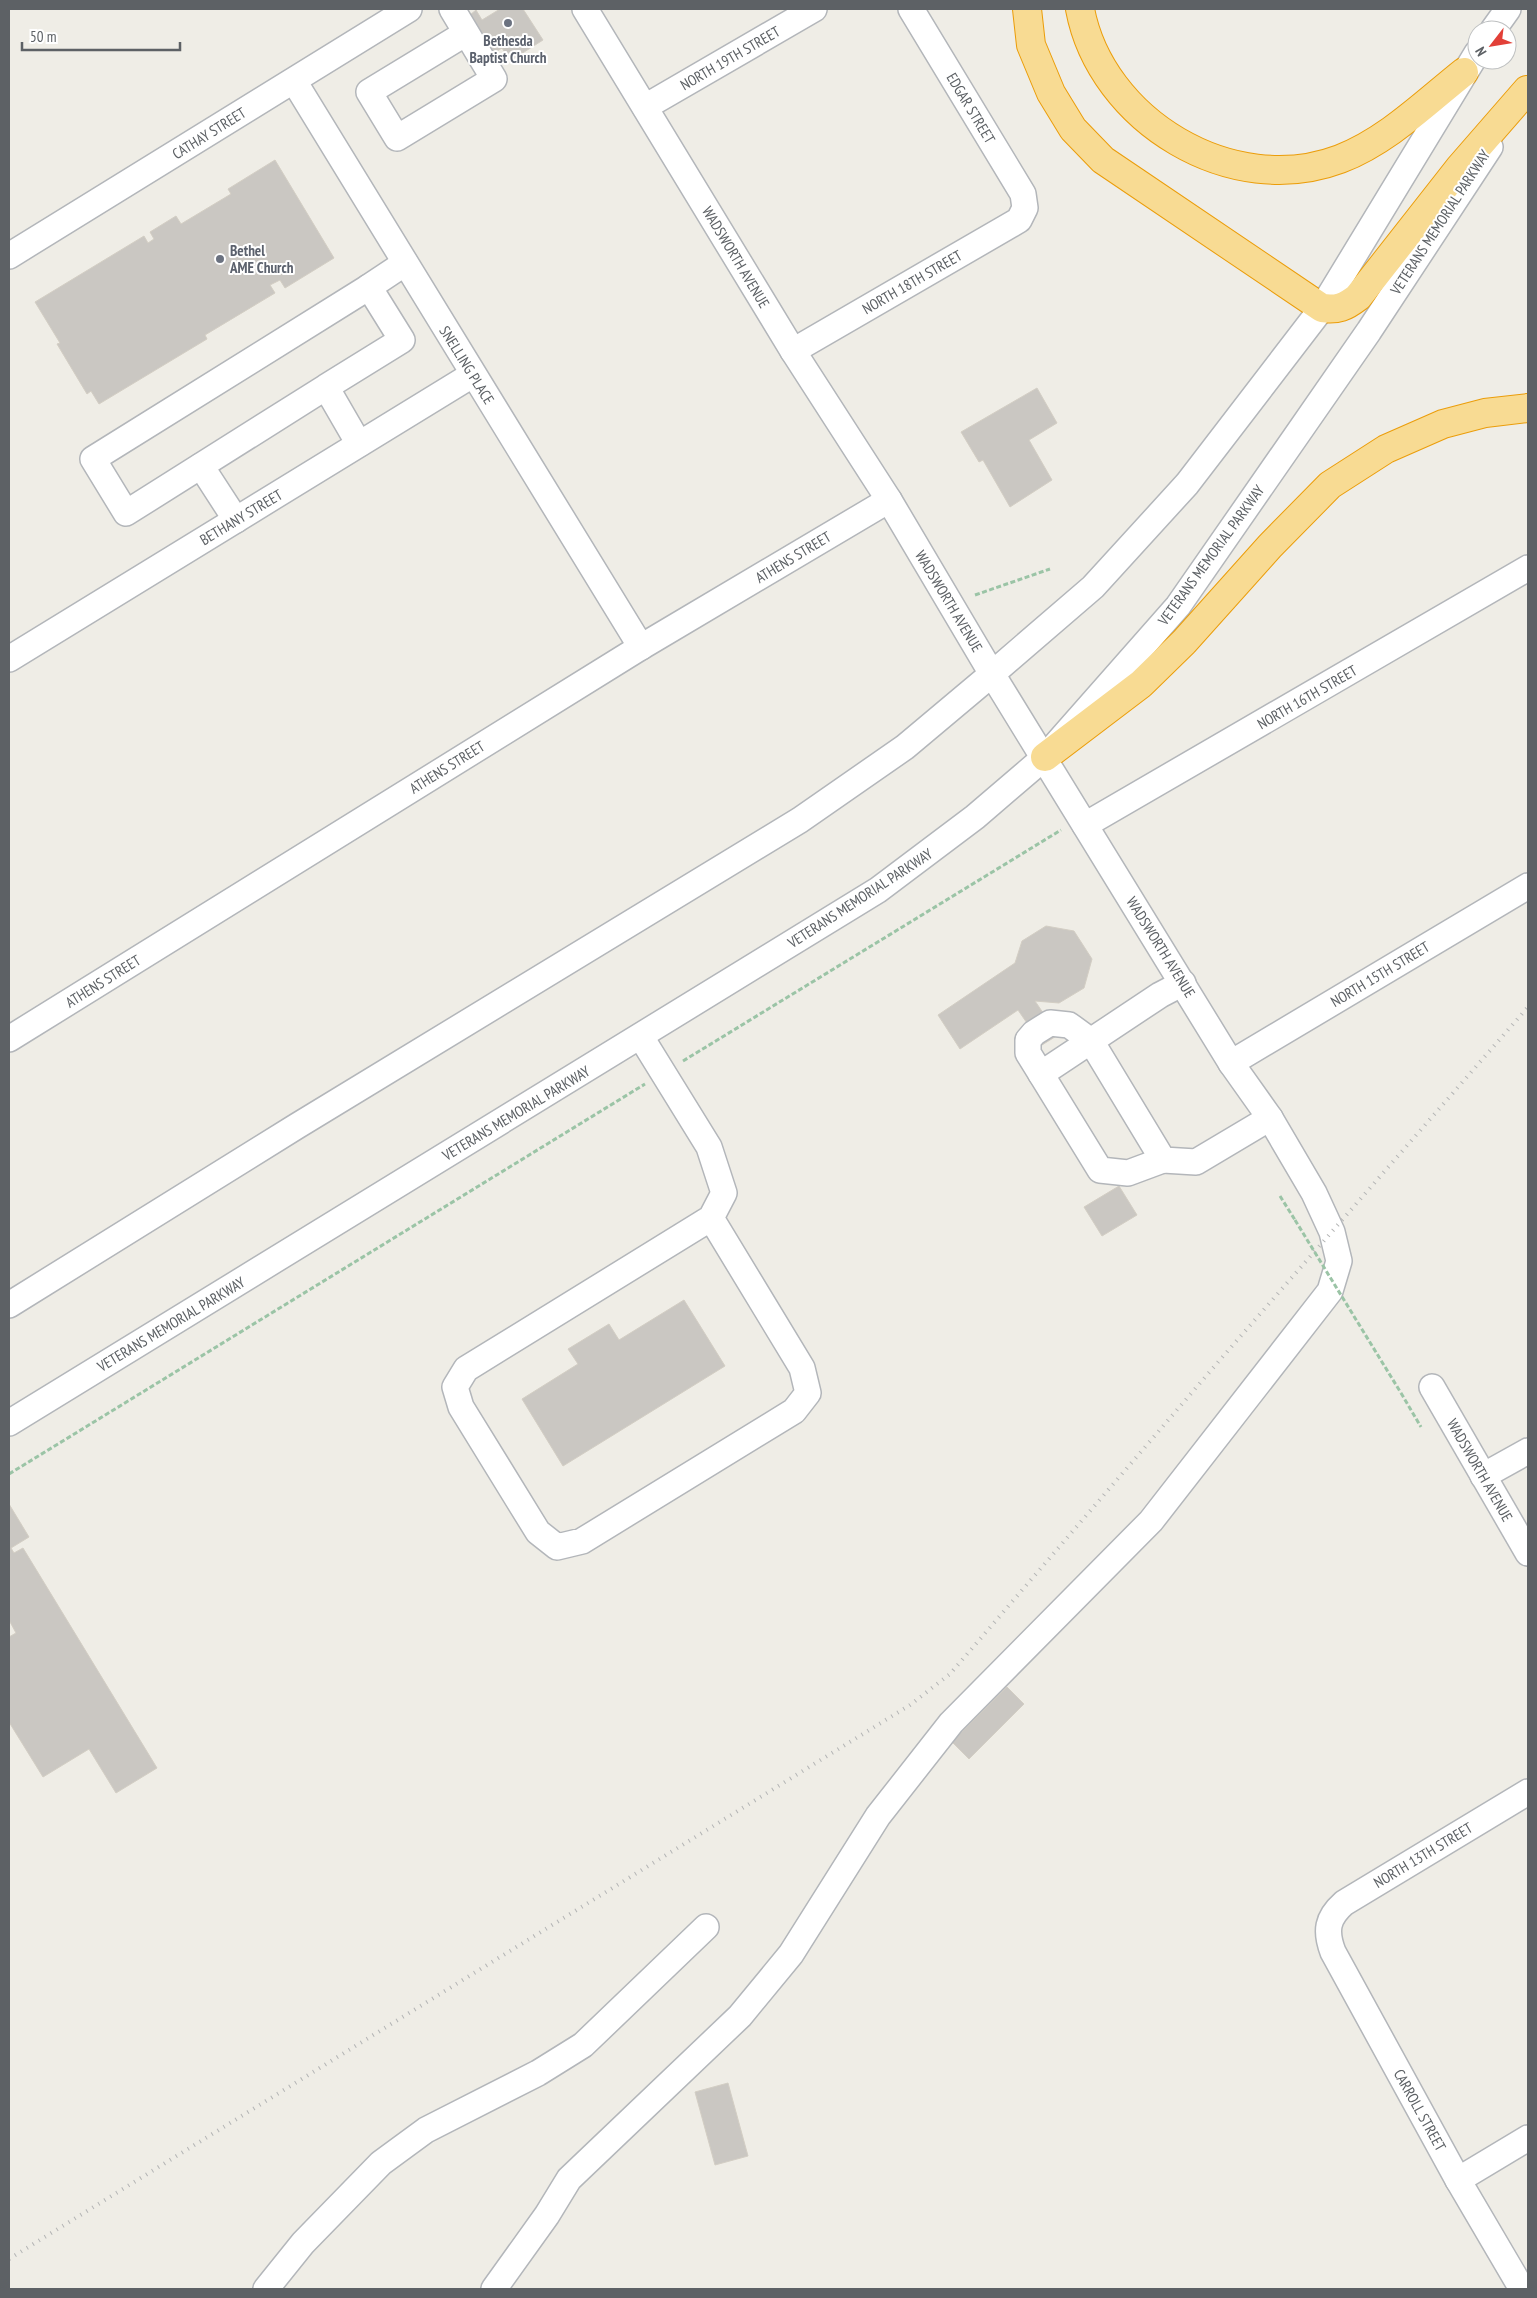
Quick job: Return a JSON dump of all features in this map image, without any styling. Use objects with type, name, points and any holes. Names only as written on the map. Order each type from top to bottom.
[{"type":"highway","points":[[1026,9],[1031,45],[1051,93],[1074,129],[1103,160],[1322,308],[1337,310],[1347,306],[1358,297],[1460,166],[1528,89]]},
{"type":"highway","points":[[1080,9],[1092,48],[1114,86],[1139,113],[1177,142],[1216,160],[1257,169],[1291,170],[1339,160],[1380,140],[1467,66]]},
{"type":"highway","points":[[1045,757],[1141,684],[1184,642],[1270,546],[1330,484],[1386,449],[1443,424],[1485,413],[1528,408]]},
{"type":"street","name":"CATHAY STREET","points":[[9,256],[409,9]]},
{"type":"street","points":[[452,9],[494,79],[397,138],[369,92],[466,33]]},
{"type":"street","name":"WADSWORTH AVENUE","points":[[494,2289],[547,2215],[569,2179],[740,2016],[791,1954],[878,1816],[951,1723],[1152,1521],[1330,1291],[1339,1261],[1332,1232],[1314,1194],[1270,1118],[1231,1062],[1045,757],[992,674],[888,500],[793,351],[585,9]]},
{"type":"street","name":"NORTH 19TH STREET","points":[[645,107],[814,9]]},
{"type":"street","name":"EDGAR STREET","points":[[911,9],[1023,194],[1025,208]]},
{"type":"street","points":[[9,1305],[297,1126],[800,820],[905,747],[992,674],[1093,587],[1181,491],[1322,308],[1467,68]]},
{"type":"street","name":"SNELLING PLACE","points":[[294,81],[472,375],[641,647]]},
{"type":"street","name":"VETERANS MEMORIAL PARKWAY","points":[[9,1423],[878,890],[967,824],[1045,757],[1178,606],[1369,331],[1528,89]]},
{"type":"street","name":"NORTH 18TH STREET","points":[[793,351],[1019,220],[1025,208]]},
{"type":"street","points":[[369,286],[402,340],[126,513],[92,459],[369,286],[405,264]]},
{"type":"street","name":"BETHANY STREET","points":[[9,659],[472,375]]},
{"type":"street","points":[[326,388],[359,444]]},
{"type":"street","points":[[201,466],[236,520]]},
{"type":"street","name":"ATHENS STREET","points":[[9,1040],[641,647],[888,500]]},
{"type":"street","name":"NORTH 16TH STREET","points":[[1085,825],[1528,568]]},
{"type":"street","name":"NORTH 15TH STREET","points":[[1231,1062],[1528,886]]},
{"type":"street","points":[[1041,1074],[1183,983]]},
{"type":"street","points":[[1163,1160],[1091,1041],[1070,1025],[1050,1023],[1034,1033],[1028,1040],[1028,1053],[1100,1170],[1128,1173],[1163,1160],[1196,1162],[1270,1118]]},
{"type":"street","points":[[641,1037],[709,1147],[724,1193],[711,1218],[466,1369],[455,1387],[461,1407],[538,1532],[557,1547],[582,1541],[794,1411],[808,1392],[802,1368],[711,1218]]},
{"type":"street","name":"WADSWORTH AVENUE","points":[[1432,1387],[1528,1553]]},
{"type":"street","points":[[1483,1476],[1528,1450]]},
{"type":"street","name":"NORTH 13TH STREET","points":[[1328,1927],[1334,1912],[1344,1903],[1528,1792]]},
{"type":"street","points":[[266,2289],[303,2243],[381,2162],[426,2130],[538,2073],[583,2045],[706,1927]]},
{"type":"street","name":"CARROLL STREET","points":[[1328,1927],[1328,1939],[1333,1952],[1458,2180],[1522,2289]]},
{"type":"street","points":[[1458,2180],[1528,2138]]},
{"type":"path","points":[[975,595],[1050,569]]},
{"type":"path","points":[[9,1474],[1060,830],[1085,825]]},
{"type":"path","points":[[1280,1196],[1422,1427]]},
{"type":"building","points":[[500,9],[523,9],[543,40],[510,61],[502,48],[489,56],[470,26],[475,23],[470,15],[476,10],[482,20]]},
{"type":"building","points":[[275,160],[334,258],[285,288],[280,280],[270,285],[275,293],[205,335],[207,339],[99,404],[91,391],[87,394],[57,344],[60,343],[35,302],[144,236],[148,243],[154,239],[150,232],[176,216],[181,224],[231,194],[228,189]]},
{"type":"building","points":[[1037,388],[1057,423],[1029,440],[1052,480],[1010,507],[983,460],[979,462],[961,432]]},
{"type":"building","points":[[1046,926],[1074,931],[1092,959],[1084,988],[1059,1003],[1035,1001],[1058,1035],[1042,1045],[1018,1010],[960,1049],[938,1015],[1015,963],[1022,941]]},
{"type":"building","points":[[1119,1186],[1137,1215],[1102,1236],[1084,1207]]},
{"type":"building","points":[[684,1300],[725,1366],[563,1466],[522,1399],[578,1364],[568,1349],[609,1324],[619,1340]]},
{"type":"building","points":[[9,1504],[29,1537],[11,1548],[14,1553],[23,1548],[157,1768],[116,1793],[89,1749],[43,1777],[9,1722],[9,1637],[16,1633],[9,1620]]},
{"type":"building","points":[[1007,1687],[1024,1704],[969,1759],[952,1742]]},
{"type":"building","points":[[728,2083],[748,2156],[715,2165],[695,2092]]},
{"type":"railway","points":[[9,2259],[910,1705],[950,1674],[1219,1361],[1528,1007]]},
{"type":"place","name":"Bethesda Baptist Church","points":[[508,23]]},
{"type":"place","name":"Bethel AME Church","points":[[220,259]]}]
